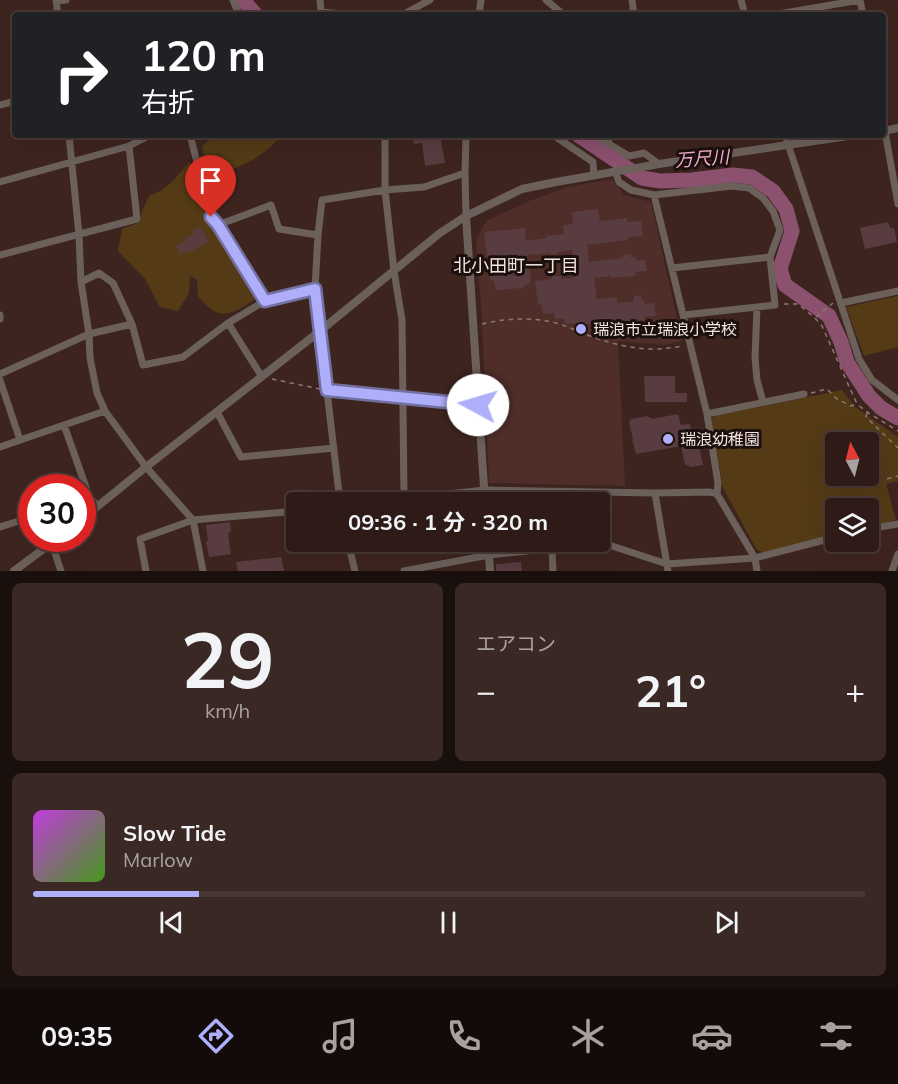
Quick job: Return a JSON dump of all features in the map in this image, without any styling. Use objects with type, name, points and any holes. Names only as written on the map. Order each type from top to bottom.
[{"type":"street","points":[[56,1],[66,0]]},
{"type":"street","points":[[408,12],[430,0]]},
{"type":"street","points":[[546,0],[560,12]]},
{"type":"street","points":[[790,12],[860,0]]},
{"type":"street","points":[[69,138],[79,235],[81,282],[89,334],[90,358],[96,387],[105,411],[146,467],[194,520],[203,571]]},
{"type":"street","points":[[0,182],[129,146],[144,138]]},
{"type":"street","points":[[191,138],[211,217],[265,301]]},
{"type":"street","points":[[385,138],[385,190],[402,321],[404,492]]},
{"type":"street","points":[[466,138],[466,216],[485,490]]},
{"type":"street","points":[[557,138],[592,162],[594,175]]},
{"type":"street","points":[[600,138],[629,156],[644,153],[659,164]]},
{"type":"street","points":[[608,138],[609,144]]},
{"type":"street","points":[[786,138],[859,359],[872,380],[898,400]]},
{"type":"street","points":[[64,425],[89,496],[97,506],[320,331],[440,233],[466,216],[522,189],[615,171],[835,138]]},
{"type":"street","points":[[886,138],[898,204]]},
{"type":"street","points":[[0,255],[137,219],[129,146]]},
{"type":"street","points":[[615,171],[619,183],[631,190],[654,195],[732,186],[749,188],[764,198],[773,211],[780,230],[770,257],[775,305],[683,315]]},
{"type":"street","points":[[339,492],[315,289],[322,200],[385,190],[424,187],[465,174]]},
{"type":"street","points":[[654,195],[706,414],[718,483],[717,494],[755,558],[757,571]]},
{"type":"street","points":[[218,225],[271,205],[279,230],[318,235]]},
{"type":"street","points":[[672,268],[770,257]]},
{"type":"street","points":[[81,282],[99,273],[113,283],[132,324],[143,365],[183,357],[228,323],[265,301],[315,289]]},
{"type":"street","points":[[841,303],[898,291]]},
{"type":"street","points":[[757,307],[755,358],[757,380],[763,402]]},
{"type":"street","points":[[228,323],[262,377]]},
{"type":"street","points":[[0,374],[89,334],[132,324]]},
{"type":"street","points":[[0,380],[20,440]]},
{"type":"street","points":[[327,390],[478,405]]},
{"type":"street","points":[[706,414],[804,394]]},
{"type":"street","points":[[0,447],[105,411]]},
{"type":"street","points":[[217,412],[242,457],[334,448]]},
{"type":"street","points":[[467,492],[485,490],[710,492],[717,494]]},
{"type":"street","points":[[655,493],[667,567]]},
{"type":"street","points":[[146,571],[140,538],[194,520],[286,512]]},
{"type":"street","points":[[0,527],[18,521]]},
{"type":"street","points":[[879,527],[898,524]]},
{"type":"street","points":[[610,546],[667,567],[755,558],[825,540]]},
{"type":"street","points":[[14,571],[38,552]]},
{"type":"street","points":[[56,552],[61,571]]},
{"type":"street","points":[[351,552],[356,571]]},
{"type":"street","points":[[489,552],[490,571]]},
{"type":"street","points":[[404,571],[516,552]]},
{"type":"street","points":[[552,552],[553,571]]},
{"type":"street","points":[[892,571],[898,554]]},
{"type":"street","points":[[712,561],[713,571]]},
{"type":"path","points":[[775,305],[798,304],[815,318],[822,326],[856,404],[898,431]]},
{"type":"path","points":[[815,318],[830,305]]},
{"type":"path","points":[[473,327],[498,320],[524,319],[556,323],[587,335],[636,348],[663,350],[690,345]]},
{"type":"path","points":[[262,377],[327,390]]},
{"type":"path","points":[[804,394],[827,389],[837,399],[851,406],[856,404]]},
{"type":"path","points":[[867,412],[866,417],[898,448]]},
{"type":"path","points":[[887,479],[898,476]]},
{"type":"shaded area","points":[[212,138],[279,138],[266,151],[248,162],[229,171],[207,177],[202,146]]},
{"type":"shaded area","points":[[189,162],[197,170],[209,223],[251,282],[257,297],[230,313],[218,313],[206,305],[198,296],[197,280],[190,276],[189,293],[178,311],[160,307],[145,279],[118,251],[122,229],[140,222],[149,196],[161,191],[174,180]]},
{"type":"shaded area","name":"瑞浪市立瑞浪小学校","points":[[612,179],[624,195],[651,202],[682,341],[664,345],[618,341],[625,486],[489,483],[482,318],[476,241],[486,221],[529,201],[568,187]]},
{"type":"shaded area","points":[[898,296],[898,347],[864,356],[846,307]]},
{"type":"shaded area","points":[[842,390],[855,407],[898,437],[898,481],[886,484],[896,520],[879,524],[879,498],[825,498],[825,537],[765,553],[757,550],[723,488],[711,420],[715,416]]},
{"type":"building","points":[[413,138],[441,140],[445,163],[425,166],[422,143],[414,144]]},
{"type":"building","points":[[598,209],[600,221],[627,218],[627,222],[641,221],[643,236],[587,245],[589,262],[623,258],[623,255],[631,254],[631,258],[635,257],[636,261],[645,260],[647,271],[635,272],[636,276],[594,278],[597,299],[617,297],[617,303],[634,301],[634,296],[641,295],[645,304],[654,303],[656,316],[644,317],[645,320],[620,323],[619,319],[584,325],[583,323],[565,324],[564,318],[555,319],[554,313],[543,314],[541,304],[538,304],[535,281],[552,279],[552,276],[561,276],[561,279],[576,277],[572,250],[550,255],[550,253],[528,255],[531,282],[522,288],[496,290],[494,281],[490,280],[484,232],[525,228],[526,241],[547,238],[546,236],[564,234],[563,225],[573,224],[572,212]]},
{"type":"building","points":[[888,222],[890,228],[894,228],[897,242],[865,249],[860,228]]},
{"type":"building","points":[[200,227],[209,242],[180,254],[176,246],[186,241],[185,238],[194,235],[192,231]]},
{"type":"building","points":[[644,376],[675,376],[675,393],[687,393],[687,402],[645,402]]},
{"type":"building","points":[[678,414],[681,425],[690,424],[692,433],[696,432],[703,465],[691,467],[685,464],[681,446],[636,454],[629,422],[631,419],[647,416],[652,419]]},
{"type":"building","points":[[230,522],[231,532],[228,533],[231,554],[209,557],[206,525]]},
{"type":"building","points":[[281,557],[284,571],[238,571],[236,562]]},
{"type":"building","points":[[521,562],[522,571],[496,571],[496,564]]},
{"type":"waterway","name":"万尺川","points":[[243,0],[253,12]]},
{"type":"waterway","name":"万尺川","points":[[582,138],[642,178],[660,181],[692,180],[733,175],[752,177],[773,191],[786,209],[792,231],[780,269],[785,285],[829,316],[847,362],[869,396],[881,408],[898,418]]},
{"type":"place","name":"瑞浪市立瑞浪小学校","points":[[581,329]]},
{"type":"place","name":"瑞浪幼稚園","points":[[668,439]]},
{"type":"district","name":"北小田町一丁目","points":[[516,266]]},
{"type":"route","points":[[211,217],[265,301],[315,289],[327,390],[478,405]]}]
